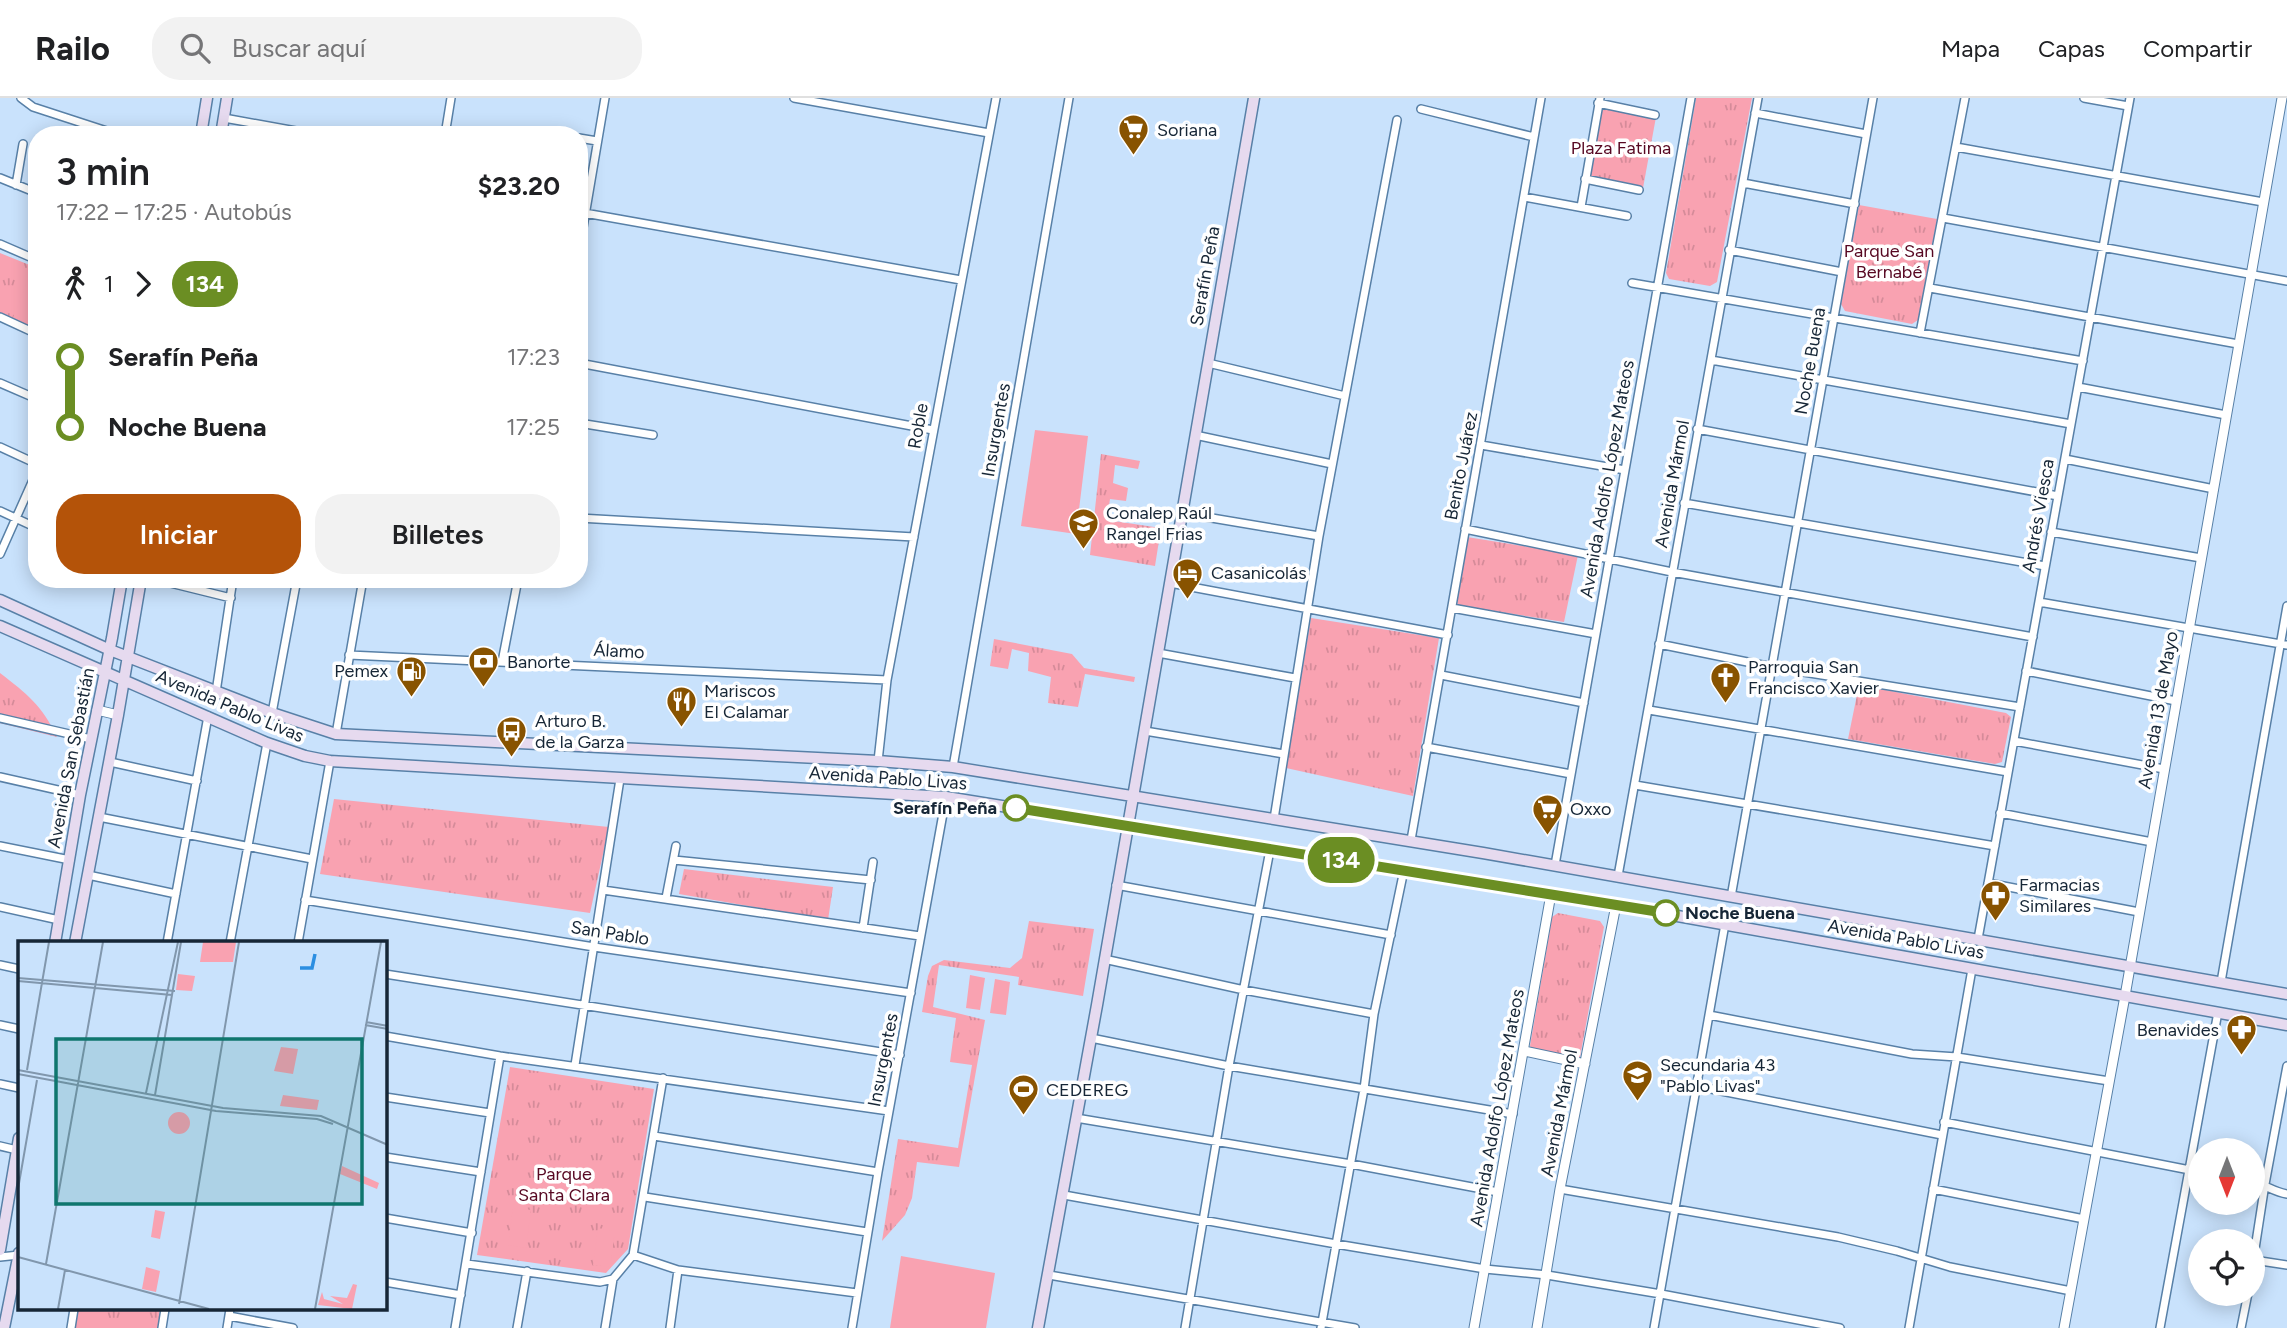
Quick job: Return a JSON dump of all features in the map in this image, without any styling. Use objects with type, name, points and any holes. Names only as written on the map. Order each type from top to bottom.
[{"type":"main road","points":[[202,126],[207,98]]},
{"type":"main road","points":[[223,126],[227,98]]},
{"type":"main road","name":"Serafín Peña","points":[[1038,1328],[1064,1195],[1254,98]]},
{"type":"main road","name":"Avenida San Sebastián","points":[[55,941],[80,795],[120,588]]},
{"type":"main road","name":"Avenida San Sebastián","points":[[75,941],[110,762],[139,588]]},
{"type":"main road","name":"Avenida Pablo Livas","points":[[0,600],[127,657],[272,713],[336,734],[953,767],[1411,840],[2287,994]]},
{"type":"main road","name":"Avenida Pablo Livas","points":[[0,626],[267,743],[330,761],[946,797],[1616,905],[2287,1025]]},
{"type":"main road","points":[[0,1250],[3,1208],[18,1144]]},
{"type":"main road","points":[[4,1328],[18,1259]]},
{"type":"street","points":[[22,98],[33,107],[90,126]]},
{"type":"street","points":[[446,126],[451,98]]},
{"type":"street","points":[[588,187],[605,98]]},
{"type":"street","points":[[794,98],[989,133]]},
{"type":"street","name":"Roble","points":[[878,761],[887,680],[996,98]]},
{"type":"street","name":"Insurgentes","points":[[953,767],[1069,98]]},
{"type":"street","name":"Benito Juárez","points":[[1411,840],[1541,98]]},
{"type":"street","name":"Avenida Adolfo López Mateos","points":[[1555,865],[1691,98]]},
{"type":"street","name":"Avenida Mármol","points":[[1618,876],[1758,98]]},
{"type":"street","name":"Noche Buena","points":[[1731,897],[1872,98]]},
{"type":"street","points":[[1920,333],[1965,98]]},
{"type":"street","points":[[2084,98],[2129,102]]},
{"type":"street","name":"Avenida 13 de Mayo","points":[[2064,1328],[2125,996],[2282,98]]},
{"type":"street","points":[[1581,206],[1599,101],[1655,115]]},
{"type":"street","name":"Andrés Viesca","points":[[1978,939],[2129,102]]},
{"type":"street","points":[[1421,109],[1534,137]]},
{"type":"street","points":[[1755,113],[1866,134]]},
{"type":"street","points":[[224,118],[268,126]]},
{"type":"street","points":[[1274,819],[1319,536],[1397,120]]},
{"type":"street","points":[[588,140],[597,141]]},
{"type":"street","points":[[16,185],[23,144]]},
{"type":"street","points":[[1956,147],[2263,202]]},
{"type":"street","points":[[0,178],[28,190]]},
{"type":"street","points":[[1585,179],[1639,190]]},
{"type":"street","points":[[1743,183],[1854,204]]},
{"type":"street","points":[[1524,197],[1627,216]]},
{"type":"street","points":[[588,213],[961,280]]},
{"type":"street","points":[[1943,218],[2287,281]]},
{"type":"street","points":[[0,244],[28,256]]},
{"type":"street","points":[[1729,250],[1842,272]]},
{"type":"street","points":[[1632,283],[2082,361]]},
{"type":"street","points":[[1930,288],[2238,344]]},
{"type":"street","points":[[0,317],[28,330]]},
{"type":"street","points":[[1711,360],[2071,424]]},
{"type":"street","points":[[1208,363],[1345,396]]},
{"type":"street","points":[[588,365],[933,430]]},
{"type":"street","points":[[0,383],[28,395]]},
{"type":"street","points":[[2078,387],[2226,415]]},
{"type":"street","points":[[588,424],[653,435]]},
{"type":"street","points":[[1697,429],[2058,496]]},
{"type":"street","points":[[1195,435],[1332,464]]},
{"type":"street","points":[[1481,445],[1625,470]]},
{"type":"street","points":[[0,447],[28,460]]},
{"type":"street","points":[[2065,459],[2214,489]]},
{"type":"street","points":[[0,554],[28,490]]},
{"type":"street","points":[[1684,503],[2045,566]]},
{"type":"street","points":[[0,511],[28,524]]},
{"type":"street","points":[[1182,513],[1319,536]]},
{"type":"street","points":[[588,519],[914,537]]},
{"type":"street","points":[[1465,529],[1672,572],[2032,638]]},
{"type":"street","points":[[2051,532],[2201,558]]},
{"type":"street","points":[[1170,583],[1448,635]]},
{"type":"street","points":[[190,588],[231,598]]},
{"type":"street","points":[[216,692],[232,588]]},
{"type":"street","points":[[272,713],[295,588]]},
{"type":"street","points":[[336,734],[361,588]]},
{"type":"street","points":[[502,662],[516,588]]},
{"type":"street","points":[[2039,602],[2284,645]]},
{"type":"street","points":[[2221,982],[2284,645],[2287,606]]},
{"type":"street","points":[[1452,608],[1596,634]]},
{"type":"street","points":[[1659,644],[1772,667],[2020,707]]},
{"type":"street","points":[[1158,653],[1295,678]]},
{"type":"street","name":"Álamo","points":[[349,655],[887,680]]},
{"type":"street","points":[[2026,671],[2176,701]]},
{"type":"street","points":[[1441,676],[1584,703]]},
{"type":"street","points":[[97,710],[118,715]]},
{"type":"street","points":[[1649,710],[2008,772]]},
{"type":"street","points":[[167,941],[208,716]]},
{"type":"street","points":[[0,718],[91,739]]},
{"type":"street","points":[[1145,731],[1284,754]]},
{"type":"street","points":[[2014,741],[2164,769]]},
{"type":"street","points":[[230,941],[267,743]]},
{"type":"street","points":[[1426,747],[1570,774]]},
{"type":"street","points":[[298,941],[330,761]]},
{"type":"street","points":[[110,762],[197,780]]},
{"type":"street","points":[[0,777],[80,795]]},
{"type":"street","points":[[575,1065],[620,779]]},
{"type":"street","points":[[1635,785],[1995,846]]},
{"type":"street","name":"Insurgentes","points":[[852,1328],[946,797]]},
{"type":"street","points":[[2000,813],[2152,842]]},
{"type":"street","points":[[99,817],[312,859]]},
{"type":"street","points":[[0,846],[70,860]]},
{"type":"street","points":[[666,898],[676,846]]},
{"type":"street","points":[[1185,1328],[1229,1066],[1270,850]]},
{"type":"street","points":[[674,860],[871,880]]},
{"type":"street","points":[[863,928],[873,862]]},
{"type":"street","points":[[1322,1325],[1364,1089],[1374,1014],[1404,870]]},
{"type":"street","points":[[88,876],[176,894]]},
{"type":"street","points":[[1988,883],[2139,912]]},
{"type":"street","points":[[1116,885],[1391,935]]},
{"type":"street","points":[[603,890],[920,936]]},
{"type":"street","name":"Avenida Adolfo López Mateos","points":[[1474,1328],[1551,894]]},
{"type":"street","name":"San Pablo","points":[[305,900],[594,947],[911,993]]},
{"type":"street","name":"Avenida Mármol","points":[[1537,1328],[1560,1189],[1616,905]]},
{"type":"street","points":[[0,907],[59,920]]},
{"type":"street","points":[[1654,1328],[1725,924]]},
{"type":"street","points":[[1104,960],[1374,1014]]},
{"type":"street","points":[[0,965],[18,969]]},
{"type":"street","points":[[1909,1328],[1972,969]]},
{"type":"street","points":[[387,974],[900,1055]]},
{"type":"street","points":[[2195,1138],[2218,1012]]},
{"type":"street","points":[[1709,1016],[1901,1052],[1957,1056],[2109,1081]]},
{"type":"street","points":[[0,1025],[18,1029]]},
{"type":"street","points":[[387,1036],[500,1056],[889,1111]]},
{"type":"street","points":[[1091,1038],[1229,1066],[1513,1114]]},
{"type":"street","points":[[1524,1051],[1585,1063]]},
{"type":"street","points":[[455,1328],[500,1056]]},
{"type":"street","points":[[2287,1066],[2283,1116],[2265,1184],[2271,1190],[2287,1194]]},
{"type":"street","points":[[605,1328],[613,1279],[634,1255],[663,1078]]},
{"type":"street","points":[[0,1084],[18,1088]]},
{"type":"street","points":[[1696,1086],[1942,1135]]},
{"type":"street","points":[[387,1097],[490,1113]]},
{"type":"street","points":[[1076,1118],[1351,1164],[1498,1192]]},
{"type":"street","points":[[1944,1122],[2188,1170]]},
{"type":"street","points":[[654,1136],[878,1172]]},
{"type":"street","points":[[0,1146],[17,1150]]},
{"type":"street","points":[[387,1157],[481,1172]]},
{"type":"street","points":[[2160,1328],[2188,1175]]},
{"type":"street","points":[[1560,1189],[1838,1237],[1959,1269],[2071,1291]]},
{"type":"street","points":[[1933,1189],[2084,1219]]},
{"type":"street","points":[[1064,1195],[1485,1269],[1547,1275],[1661,1294],[1840,1328]]},
{"type":"street","points":[[645,1197],[867,1232]]},
{"type":"street","points":[[387,1218],[472,1233]]},
{"type":"street","points":[[0,1257],[18,1254]]},
{"type":"street","points":[[634,1255],[678,1270],[857,1293]]},
{"type":"street","points":[[2265,1264],[2287,1265]]},
{"type":"street","points":[[467,1265],[600,1282],[613,1279]]},
{"type":"street","points":[[670,1328],[678,1270]]},
{"type":"street","points":[[517,1328],[527,1271]]},
{"type":"street","points":[[1049,1275],[1322,1325],[1355,1328]]},
{"type":"street","points":[[387,1282],[460,1295]]},
{"type":"street","points":[[2244,1328],[2247,1306]]},
{"type":"street","points":[[71,1328],[74,1310]]},
{"type":"street","points":[[162,1328],[165,1310]]},
{"type":"street","points":[[227,1328],[230,1312],[271,1326],[293,1328]]},
{"type":"green space","points":[[1696,98],[1752,98],[1717,282],[1710,286],[1669,279],[1666,273]]},
{"type":"green space","name":"Plaza Fatima","points":[[1599,106],[1656,117],[1643,188],[1585,178]]},
{"type":"green space","name":"Parque San Bernabé","points":[[1859,205],[1937,219],[1918,320],[1912,324],[1845,311],[1841,304]]},
{"type":"green space","points":[[0,253],[28,264],[28,326],[0,314]]},
{"type":"green space","points":[[28,280],[28,326],[12,320]]},
{"type":"green space","points":[[1035,430],[1088,436],[1076,534],[1021,526]]},
{"type":"green space","points":[[1101,454],[1140,461],[1138,469],[1115,465],[1113,483],[1128,488],[1126,501],[1110,499],[1107,520],[1161,528],[1155,566],[1090,555]]},
{"type":"green space","points":[[1467,537],[1578,555],[1564,622],[1457,605]]},
{"type":"green space","points":[[1311,618],[1439,638],[1413,796],[1286,768]]},
{"type":"green space","points":[[994,639],[1072,654],[1084,668],[1135,677],[1134,682],[1085,674],[1078,707],[1048,703],[1051,677],[1028,671],[1029,653],[1012,649],[1008,669],[990,666]]},
{"type":"green space","points":[[0,673],[33,701],[46,716],[57,737],[0,723]]},
{"type":"green space","points":[[1859,685],[2006,713],[2011,717],[2002,762],[1995,764],[1848,739]]},
{"type":"green space","points":[[334,799],[609,827],[590,913],[320,874]]},
{"type":"green space","points":[[684,869],[833,887],[828,920],[679,894]]},
{"type":"green space","points":[[1558,913],[1600,921],[1604,927],[1580,1057],[1574,1059],[1532,1050],[1530,1046],[1552,917]]},
{"type":"green space","points":[[1029,921],[1094,929],[1083,996],[1018,985],[1019,977],[939,965],[933,1007],[985,1020],[959,1167],[917,1162],[912,1198],[905,1215],[882,1241],[898,1139],[958,1148],[972,1065],[950,1062],[956,1018],[922,1012],[932,966],[944,960],[1010,968],[1022,958]]},
{"type":"green space","points":[[970,975],[985,978],[980,1010],[966,1008]]},
{"type":"green space","points":[[995,979],[1010,982],[1006,1015],[990,1013]]},
{"type":"green space","name":"Parque Santa Clara","points":[[510,1067],[654,1089],[628,1249],[606,1273],[477,1255]]},
{"type":"green space","points":[[513,1208],[531,1210],[526,1248],[508,1245]]},
{"type":"green space","points":[[598,1228],[615,1231],[610,1267],[593,1265]]},
{"type":"green space","points":[[901,1256],[995,1273],[986,1328],[890,1328]]},
{"type":"green space","points":[[75,1310],[160,1310],[158,1328],[73,1328]]},
{"type":"bus line","name":"134","points":[[1016,808],[1666,913]]},
{"type":"place","name":"Soriana","points":[[1134,157]]},
{"type":"place","name":"Conalep Raúl Rangel Frias","points":[[1083,550]]},
{"type":"place","name":"Casanicolás","points":[[1188,600]]},
{"type":"place","name":"Banorte","points":[[484,689]]},
{"type":"place","name":"Pemex","points":[[411,698]]},
{"type":"place","name":"Parroquia San Francisco Xavier","points":[[1725,704]]},
{"type":"place","name":"Mariscos El Calamar","points":[[681,728]]},
{"type":"place","name":"Arturo B. de la Garza","points":[[512,758]]},
{"type":"place","name":"Serafín Peña","points":[[1016,808]]},
{"type":"place","name":"Oxxo","points":[[1547,836]]},
{"type":"place","name":"Noche Buena","points":[[1666,913]]},
{"type":"place","name":"Farmacias Similares","points":[[1996,922]]},
{"type":"place","name":"Benavides","points":[[2242,1057]]},
{"type":"place","name":"Secundaria 43 \"Pablo Livas\"","points":[[1637,1102]]},
{"type":"place","name":"CEDEREG","points":[[1023,1117]]}]
